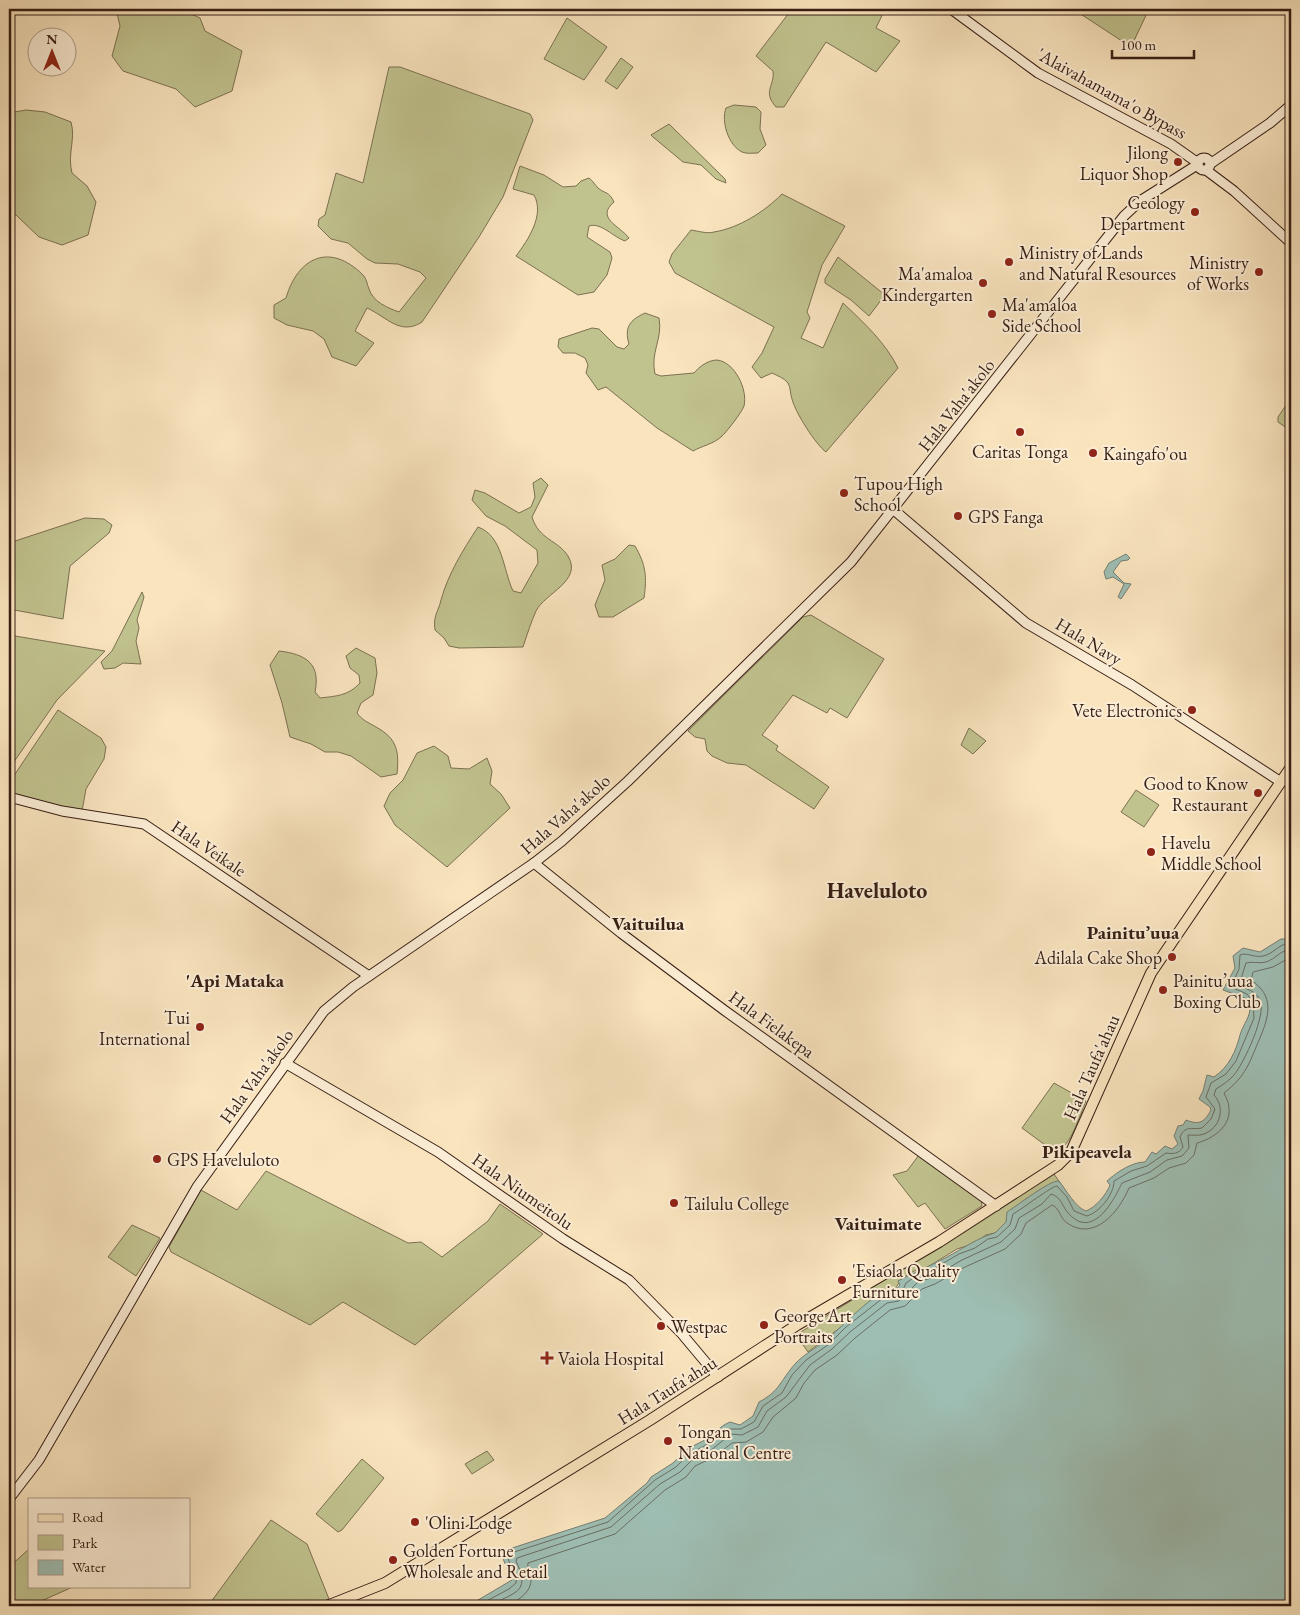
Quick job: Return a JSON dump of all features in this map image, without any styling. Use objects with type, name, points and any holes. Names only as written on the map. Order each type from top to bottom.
[{"type":"main road","name":"'Alaivahamama'o Bypass","points":[[951,9],[1038,73],[1204,165]]},
{"type":"main road","name":"Hala Vaha'akolo","points":[[9,1499],[39,1460],[197,1187],[324,1011],[369,976],[534,863],[574,830],[653,757],[851,562],[894,510],[1124,216],[1140,201],[1183,175],[1225,154],[1270,123],[1291,105]]},
{"type":"main road","points":[[1183,175],[1186,154]]},
{"type":"main road","points":[[1220,179],[1218,164],[1225,154]]},
{"type":"main road","points":[[1204,165],[1291,243]]},
{"type":"main road","name":"Hala Navy","points":[[894,510],[1026,623],[1132,685],[1281,782]]},
{"type":"main road","name":"Hala Taufa'ahau","points":[[327,1606],[385,1583],[718,1377],[796,1326],[844,1300],[996,1206],[1058,1165],[1071,1152],[1151,973],[1291,767]]},
{"type":"main road","name":"Hala Veikale","points":[[9,797],[62,811],[144,824],[369,976]]},
{"type":"main road","name":"Hala Fielakepa","points":[[534,863],[724,1010],[996,1206]]},
{"type":"main road","name":"Hala Niumeitolu","points":[[285,1063],[438,1152],[563,1239],[630,1280],[682,1334],[718,1377]]},
{"type":"green space","points":[[116,9],[180,9],[200,18],[205,31],[242,51],[232,91],[195,107],[176,89],[123,71],[112,56],[120,26]]},
{"type":"green space","points":[[792,9],[885,9],[876,28],[900,41],[876,72],[826,42],[784,107],[776,107],[769,93],[773,71],[756,56]]},
{"type":"green space","points":[[1073,9],[1149,9],[1131,47]]},
{"type":"green space","points":[[567,18],[607,47],[584,80],[544,59]]},
{"type":"green space","points":[[621,58],[633,67],[617,89],[605,81]]},
{"type":"green space","points":[[389,67],[400,67],[530,114],[533,120],[503,197],[479,237],[422,322],[414,326],[400,326],[367,308],[355,331],[374,343],[356,366],[332,357],[324,339],[313,331],[287,325],[274,318],[274,305],[286,298],[298,272],[307,264],[327,257],[339,259],[351,265],[364,277],[371,294],[377,301],[399,312],[426,278],[420,272],[398,264],[375,263],[367,259],[348,243],[331,239],[318,226],[319,219],[325,215],[336,173],[363,183]]},
{"type":"green space","points":[[734,105],[756,107],[761,112],[760,129],[766,145],[758,153],[742,152],[737,149],[729,138],[724,119],[726,108]]},
{"type":"green space","points":[[26,110],[45,112],[71,122],[73,134],[70,159],[72,173],[87,186],[96,202],[88,235],[62,245],[39,237],[16,215],[9,215],[9,113]]},
{"type":"green space","points":[[669,124],[725,179],[726,183],[716,179],[701,165],[683,162],[651,135]]},
{"type":"green space","points":[[520,166],[544,175],[563,187],[576,186],[581,181],[589,178],[598,188],[609,194],[612,198],[614,202],[607,213],[608,217],[629,238],[625,241],[598,226],[589,226],[587,237],[610,252],[612,258],[607,275],[594,292],[578,295],[516,256],[534,227],[538,211],[534,195],[513,189]]},
{"type":"green space","points":[[782,194],[845,226],[822,265],[807,312],[810,318],[801,338],[823,348],[843,303],[880,341],[898,368],[826,452],[817,443],[801,420],[791,397],[788,383],[783,378],[772,373],[761,378],[752,367],[762,353],[774,327],[675,273],[669,262],[672,254],[691,230],[711,233],[733,227],[759,213]]},
{"type":"green space","points":[[838,257],[885,295],[869,316],[851,300],[825,283],[825,279]]},
{"type":"green space","points":[[645,313],[659,318],[660,326],[654,359],[655,374],[661,376],[694,373],[704,364],[717,360],[735,371],[742,385],[745,400],[744,406],[734,422],[718,439],[693,451],[657,428],[606,387],[598,390],[586,373],[588,365],[585,358],[575,353],[563,353],[558,347],[559,339],[592,328],[599,329],[617,347],[624,349],[629,344],[627,333],[632,321]]},
{"type":"green space","points":[[1291,398],[1291,431],[1278,422],[1278,417]]},
{"type":"green space","points":[[541,478],[548,485],[532,517],[539,531],[559,546],[568,556],[571,573],[567,580],[536,611],[523,647],[459,648],[449,646],[444,638],[435,630],[435,617],[452,572],[478,527],[486,531],[493,538],[501,554],[513,591],[521,593],[538,563],[537,550],[505,526],[486,516],[472,500],[475,490],[485,493],[519,513],[531,507],[535,497],[533,483]]},
{"type":"green space","points":[[85,518],[104,519],[112,525],[109,533],[70,566],[63,619],[9,609],[11,589],[9,584],[9,543]]},
{"type":"green space","points":[[629,545],[635,546],[643,565],[645,577],[644,598],[613,617],[599,617],[595,605],[605,580],[602,565],[615,559]]},
{"type":"green space","points":[[142,592],[144,597],[137,620],[139,628],[136,641],[141,664],[123,663],[115,668],[104,669],[101,662],[112,651]]},
{"type":"green space","points":[[811,615],[884,659],[847,718],[830,708],[827,713],[793,695],[762,735],[778,746],[776,750],[829,787],[814,809],[746,765],[727,763],[712,756],[707,751],[705,739],[695,737],[688,731],[803,617]]},
{"type":"green space","points":[[9,635],[105,651],[57,700],[9,769]]},
{"type":"green space","points":[[356,648],[375,658],[377,673],[373,695],[361,703],[357,713],[393,741],[398,759],[397,774],[381,777],[351,756],[338,752],[325,752],[311,744],[290,737],[270,665],[279,651],[288,652],[309,662],[316,674],[315,692],[320,698],[346,693],[360,683],[359,675],[350,668],[346,656]]},
{"type":"green space","points":[[58,710],[101,738],[106,747],[104,759],[86,789],[82,811],[14,795],[9,791],[9,783]]},
{"type":"green space","points":[[969,728],[986,741],[973,754],[961,745]]},
{"type":"green space","points":[[434,746],[448,756],[451,768],[469,769],[487,758],[492,771],[490,784],[501,794],[510,808],[447,867],[395,825],[384,806],[390,793],[403,780],[417,753]]},
{"type":"green space","points":[[1136,790],[1159,805],[1144,827],[1121,812]]},
{"type":"green space","points":[[1054,1083],[1086,1101],[1071,1137],[1062,1149],[1056,1153],[1022,1128]]},
{"type":"green space","points":[[919,1155],[981,1200],[982,1206],[945,1229],[925,1203],[918,1207],[893,1175],[907,1171]]},
{"type":"green space","points":[[266,1171],[408,1243],[421,1242],[442,1257],[488,1221],[500,1204],[543,1234],[415,1345],[343,1302],[310,1325],[171,1252],[169,1247],[201,1190],[237,1210]]},
{"type":"green space","points":[[1054,1174],[1065,1190],[1006,1222],[995,1233],[986,1235],[973,1244],[957,1249],[926,1268],[914,1271],[902,1278],[894,1291],[890,1290],[808,1352],[796,1335]]},
{"type":"green space","points":[[132,1225],[160,1238],[136,1276],[108,1257]]},
{"type":"green space","points":[[487,1451],[494,1460],[472,1474],[465,1464]]},
{"type":"green space","points":[[362,1459],[384,1478],[342,1530],[338,1532],[316,1514]]},
{"type":"green space","points":[[271,1520],[307,1544],[329,1599],[312,1606],[208,1606]]},
{"type":"green space","points":[[28,1550],[28,1588],[70,1588],[30,1606],[9,1606],[9,1567]]},
{"type":"water","points":[[1126,554],[1130,558],[1121,561],[1113,572],[1124,583],[1131,584],[1121,599],[1118,597],[1124,584],[1113,577],[1106,579],[1104,572],[1109,563]]},
{"type":"water","points":[[1281,939],[1291,939],[1291,966],[1289,973],[1291,979],[1291,1606],[468,1606],[512,1580],[501,1554],[506,1550],[605,1518],[647,1483],[651,1477],[673,1463],[687,1449],[703,1441],[730,1422],[740,1425],[753,1416],[759,1402],[776,1390],[798,1360],[826,1340],[872,1299],[889,1289],[895,1291],[900,1285],[898,1281],[977,1240],[995,1233],[1006,1222],[1007,1212],[1049,1184],[1059,1181],[1075,1203],[1086,1211],[1097,1204],[1103,1197],[1110,1185],[1107,1181],[1115,1174],[1140,1162],[1145,1162],[1152,1152],[1156,1154],[1165,1146],[1172,1149],[1178,1144],[1174,1136],[1178,1126],[1183,1125],[1186,1120],[1201,1122],[1211,1110],[1210,1107],[1199,1099],[1207,1075],[1214,1077],[1228,1064],[1248,1017],[1250,1005],[1245,998],[1223,990],[1235,968],[1233,956],[1243,948],[1260,952]]},
{"type":"place","name":"Jilong Liquor Shop","points":[[1178,162]]},
{"type":"place","name":"Geology Department","points":[[1195,212]]},
{"type":"place","name":"Ministry of Lands and Natural Resources","points":[[1009,262]]},
{"type":"place","name":"Ministry of Works","points":[[1259,272]]},
{"type":"place","name":"Ma'amaloa Kindergarten","points":[[983,283]]},
{"type":"place","name":"Ma'amaloa Side School","points":[[992,314]]},
{"type":"place","name":"Caritas Tonga","points":[[1020,432]]},
{"type":"place","name":"Kaingafo'ou","points":[[1093,453]]},
{"type":"place","name":"Tupou High School","points":[[844,493]]},
{"type":"place","name":"GPS Fanga","points":[[958,516]]},
{"type":"place","name":"Vete Electronics","points":[[1192,710]]},
{"type":"place","name":"Good to Know Restaurant","points":[[1258,793]]},
{"type":"place","name":"Havelu Middle School","points":[[1151,852]]},
{"type":"place","name":"Adilala Cake Shop","points":[[1172,957]]},
{"type":"place","name":"Painitu’uua Boxing Club","points":[[1163,990]]},
{"type":"place","name":"Tui International","points":[[200,1027]]},
{"type":"place","name":"GPS Haveluloto","points":[[157,1159]]},
{"type":"place","name":"Tailulu College","points":[[674,1203]]},
{"type":"place","name":"'Esiaola Quality Furniture","points":[[842,1280]]},
{"type":"place","name":"George Art Portraits","points":[[764,1325]]},
{"type":"place","name":"Westpac","points":[[661,1326]]},
{"type":"place","name":"Vaiola Hospital","points":[[547,1358]]},
{"type":"place","name":"Tongan National Centre","points":[[668,1441]]},
{"type":"place","name":"'Olini Lodge","points":[[415,1522]]},
{"type":"place","name":"Golden Fortune Wholesale and Retail","points":[[393,1560]]},
{"type":"district","name":"Haveluloto","points":[[877,890]]},
{"type":"district","name":"Vaituilua","points":[[648,923]]},
{"type":"district","name":"Painitu’uua","points":[[1133,932]]},
{"type":"district","name":"'Api Mataka","points":[[235,980]]},
{"type":"district","name":"Pikipeavela","points":[[1087,1151]]},
{"type":"district","name":"Vaituimate","points":[[878,1223]]}]
